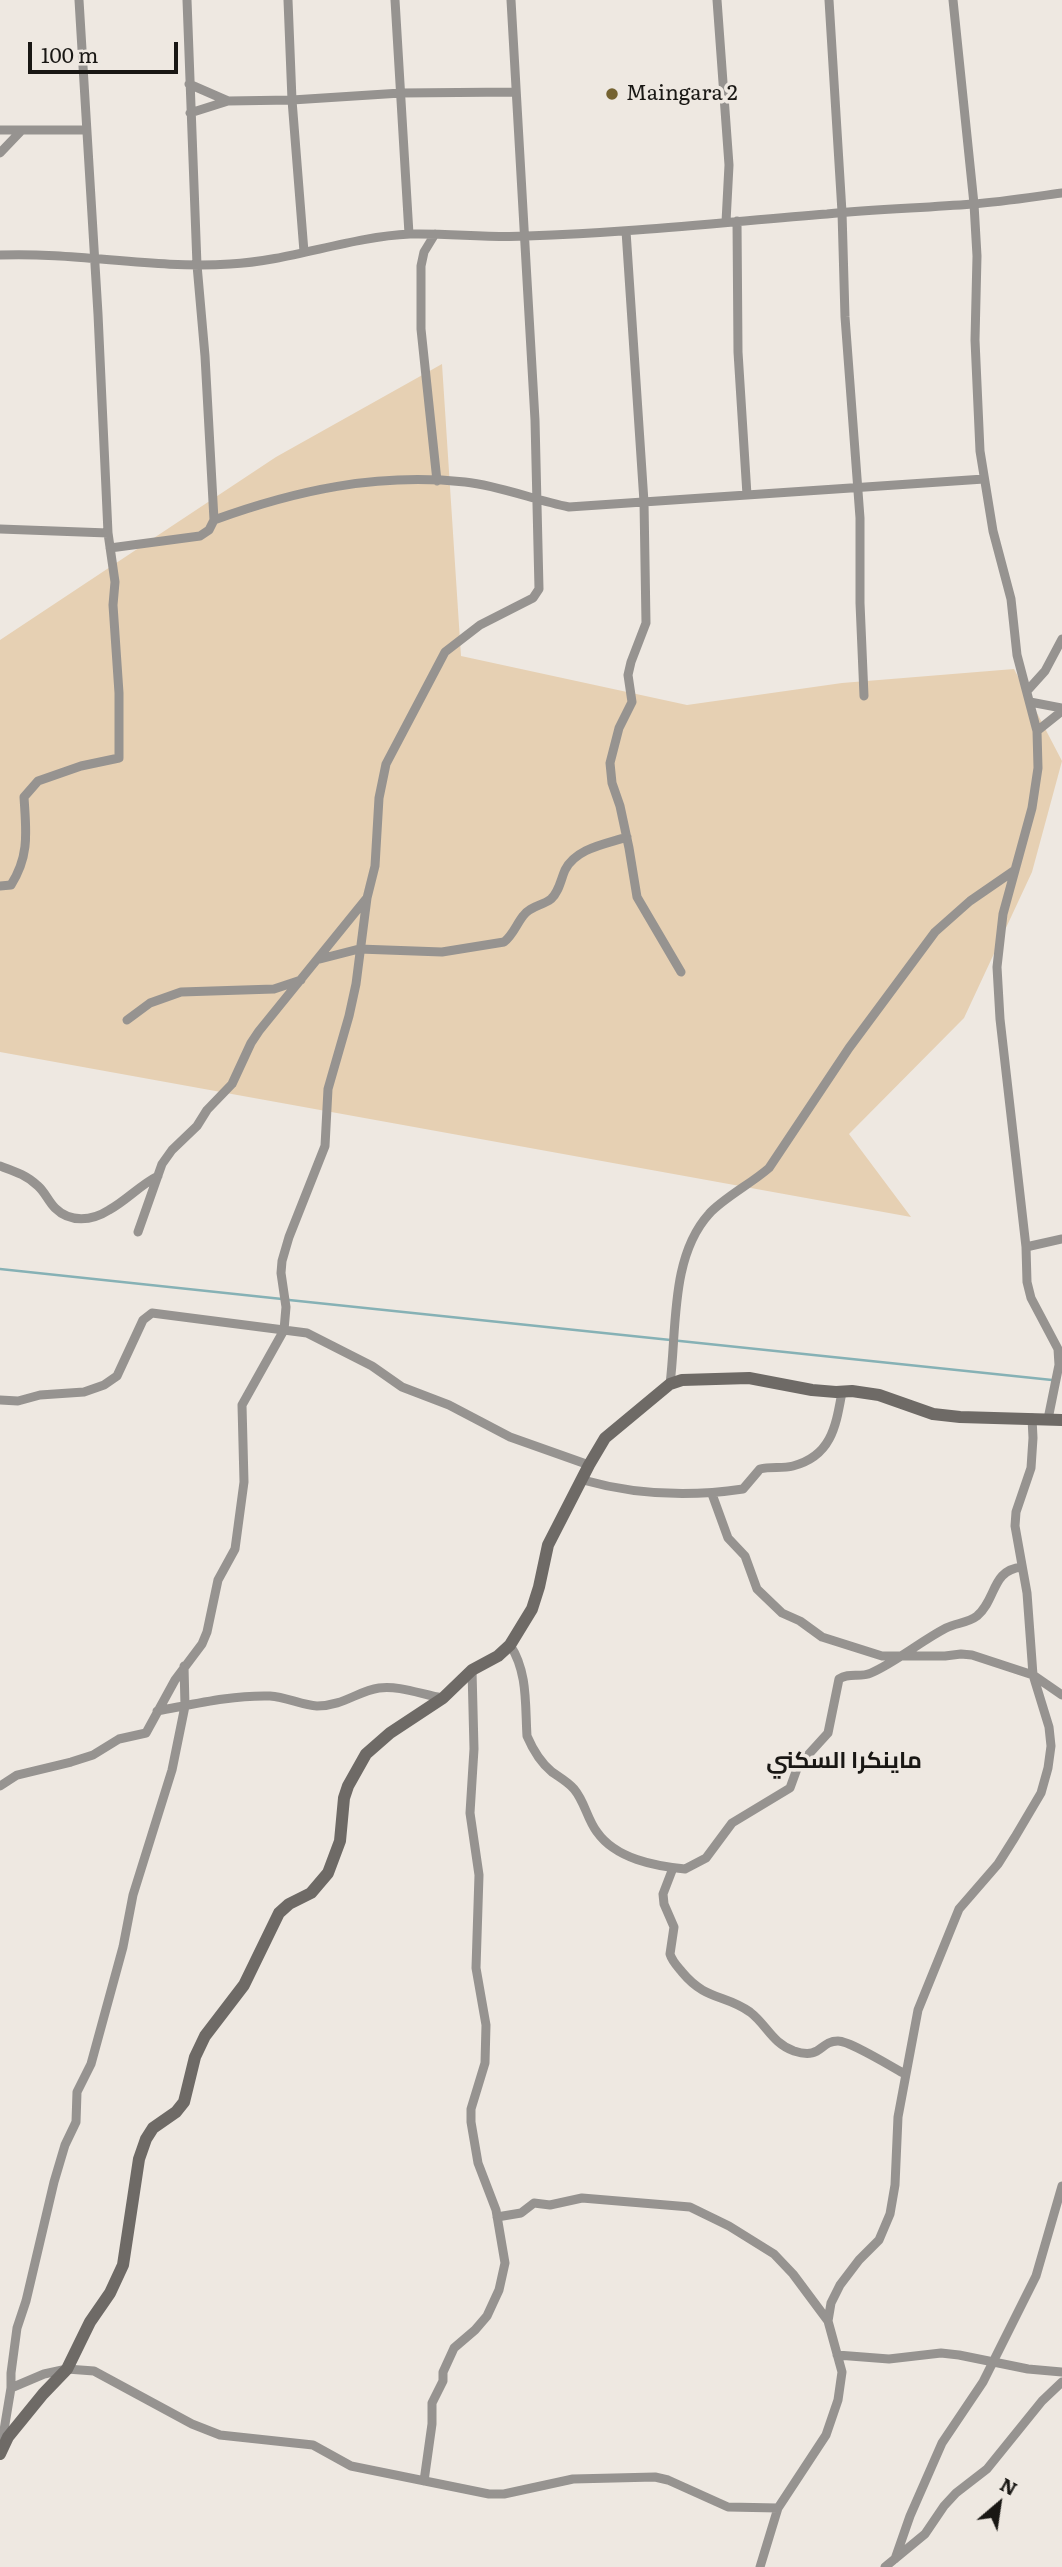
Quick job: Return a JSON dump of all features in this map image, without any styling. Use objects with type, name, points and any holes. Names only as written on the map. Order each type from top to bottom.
[{"type":"street","points":[[0,886],[11,885],[20,870],[26,843],[24,797],[38,781],[81,766],[119,758],[117,644],[113,605],[115,582],[108,533],[79,0]]},
{"type":"street","points":[[110,548],[200,536],[209,530],[214,520],[197,265],[187,0]]},
{"type":"street","points":[[288,0],[292,100],[304,252]]},
{"type":"street","points":[[396,0],[410,234]]},
{"type":"street","points":[[0,1786],[17,1775],[71,1762],[93,1755],[119,1739],[146,1734],[184,1666],[202,1644],[218,1580],[236,1541],[244,1482],[242,1405],[284,1331],[286,1294],[281,1273],[282,1261],[325,1146],[328,1088],[349,1016],[367,898],[374,873],[379,798],[386,764],[439,661],[454,643],[538,594],[535,420],[514,92],[511,0]]},
{"type":"street","points":[[717,0],[729,165],[726,222]]},
{"type":"street","points":[[829,0],[842,212],[845,317],[860,519],[864,696]]},
{"type":"street","points":[[953,0],[977,256],[975,340],[979,451],[993,531],[1011,599],[1017,655],[1037,731],[1038,768],[1032,808],[1003,914],[997,967],[1000,1019],[1027,1247],[1027,1282],[1031,1298],[1058,1349],[1059,1365],[1048,1419]]},
{"type":"street","points":[[189,85],[228,101]]},
{"type":"street","points":[[190,113],[228,101],[401,93],[514,92]]},
{"type":"street","points":[[0,130],[86,130]]},
{"type":"street","points":[[0,153],[22,130]]},
{"type":"street","points":[[0,254],[94,257],[125,262],[232,264],[357,240],[410,234],[525,237],[626,231],[842,212],[974,204],[1062,192]]},
{"type":"street","points":[[737,221],[738,340],[747,495]]},
{"type":"street","points":[[626,231],[644,502],[646,624],[628,675],[632,702],[619,728],[610,763],[611,783],[627,837],[637,897],[681,972]]},
{"type":"street","points":[[435,234],[424,252],[421,267],[421,328],[437,481]]},
{"type":"street","points":[[214,520],[293,494],[334,485],[410,480],[466,482],[569,507],[984,479]]},
{"type":"street","points":[[0,529],[108,533]]},
{"type":"street","points":[[1027,691],[1045,671],[1062,639]]},
{"type":"street","points":[[1030,702],[1062,709]]},
{"type":"street","points":[[1037,731],[1062,709]]},
{"type":"street","points":[[320,959],[359,949],[442,952],[503,942],[510,937],[524,915],[554,896],[568,864],[574,858],[584,851],[627,837]]},
{"type":"street","points":[[670,1384],[675,1347],[676,1288],[699,1227],[710,1212],[769,1168],[849,1048],[935,932],[970,901],[1015,870]]},
{"type":"street","points":[[138,1232],[166,1157],[191,1133],[207,1110],[232,1084],[251,1043],[367,898]]},
{"type":"street","points":[[127,1020],[149,1003],[181,992],[274,989],[302,979]]},
{"type":"street","points":[[0,1166],[27,1176],[54,1207],[75,1219],[90,1219],[109,1211],[158,1175]]},
{"type":"street","points":[[1027,1247],[1062,1239]]},
{"type":"street","points":[[0,1400],[18,1401],[40,1395],[84,1392],[104,1385],[117,1376],[143,1320],[152,1313],[307,1333],[372,1366],[402,1387],[449,1405],[510,1437],[589,1465]]},
{"type":"street","points":[[1,2452],[8,2437],[67,2369],[90,2322],[110,2293],[122,2265],[139,2159],[146,2139],[153,2128],[176,2112],[184,2102],[195,2057],[205,2036],[244,1985],[279,1913],[320,1885],[328,1873],[340,1841],[344,1798],[366,1754],[390,1733],[443,1698],[472,1671],[498,1656],[510,1645],[532,1609],[548,1545],[605,1438],[670,1384],[682,1380],[749,1378],[812,1390],[879,1395],[933,1413],[960,1417],[1062,1420]]},
{"type":"street","points":[[583,1480],[651,1494],[712,1494],[744,1489],[760,1469],[794,1466],[823,1448],[832,1436],[842,1392]]},
{"type":"street","points":[[828,2321],[831,2303],[840,2285],[879,2239],[890,2214],[895,2185],[898,2117],[918,2010],[959,1909],[998,1864],[1041,1793],[1051,1746],[1049,1727],[1033,1675],[1027,1593],[1015,1526],[1016,1512],[1031,1468],[1032,1418]]},
{"type":"street","points":[[712,1494],[728,1538],[745,1556],[757,1589],[774,1606],[822,1637],[895,1658],[961,1654],[1033,1675],[1062,1695]]},
{"type":"street","points":[[510,1645],[523,1671],[527,1736],[539,1758],[572,1786],[583,1801],[596,1832],[610,1846],[629,1857],[685,1870],[706,1858],[732,1824],[790,1788],[798,1766],[828,1733],[839,1679],[845,1675],[868,1674],[943,1630],[975,1617],[982,1610],[1003,1573],[1011,1568],[1022,1567]]},
{"type":"street","points":[[1,2452],[17,2328],[54,2182],[65,2145],[76,2122],[77,2092],[93,2057],[123,1947],[137,1883],[172,1770],[186,1706],[184,1666]]},
{"type":"street","points":[[425,2481],[432,2403],[443,2381],[443,2372],[458,2343],[482,2323],[499,2290],[505,2256],[492,2198],[478,2164],[471,2122],[471,2109],[485,2063],[486,2025],[476,1968],[479,1875],[470,1813],[474,1749],[472,1671]]},
{"type":"street","points":[[157,1711],[216,1699],[271,1696],[320,1706],[349,1700],[384,1687],[443,1698]]},
{"type":"street","points":[[673,1868],[663,1894],[664,1904],[674,1927],[670,1954],[671,1959],[693,1986],[748,2010],[782,2046],[808,2054],[817,2053],[832,2042],[840,2041],[852,2044],[905,2074]]},
{"type":"street","points":[[895,2559],[910,2516],[942,2443],[983,2382],[1036,2276],[1062,2186]]},
{"type":"street","points":[[497,2217],[521,2213],[534,2203],[550,2205],[582,2198],[690,2207],[729,2225],[774,2254],[793,2274],[828,2321],[842,2372],[838,2400],[826,2435],[778,2508],[760,2567]]},
{"type":"street","points":[[837,2355],[889,2358],[941,2353],[1028,2369],[1062,2372]]},
{"type":"street","points":[[11,2388],[44,2374],[67,2369],[94,2371],[192,2424],[220,2435],[313,2445],[351,2466],[489,2494],[504,2494],[573,2479],[655,2477],[668,2480],[728,2507],[778,2508]]},
{"type":"street","points":[[885,2567],[925,2534],[956,2493],[988,2469],[1042,2402],[1062,2382]]},
{"type":"shaded area","points":[[442,364],[461,656],[687,705],[842,683],[1014,669],[1062,761],[1032,872],[964,1018],[849,1134],[911,1217],[0,1052],[0,640],[276,457]]},
{"type":"waterway","points":[[0,1269],[282,1299]]},
{"type":"waterway","points":[[289,1300],[1052,1380]]},
{"type":"place","name":"Maingara 2","points":[[612,94]]},
{"type":"district","name":"ماينكرا السكني","points":[[844,1761]]}]
